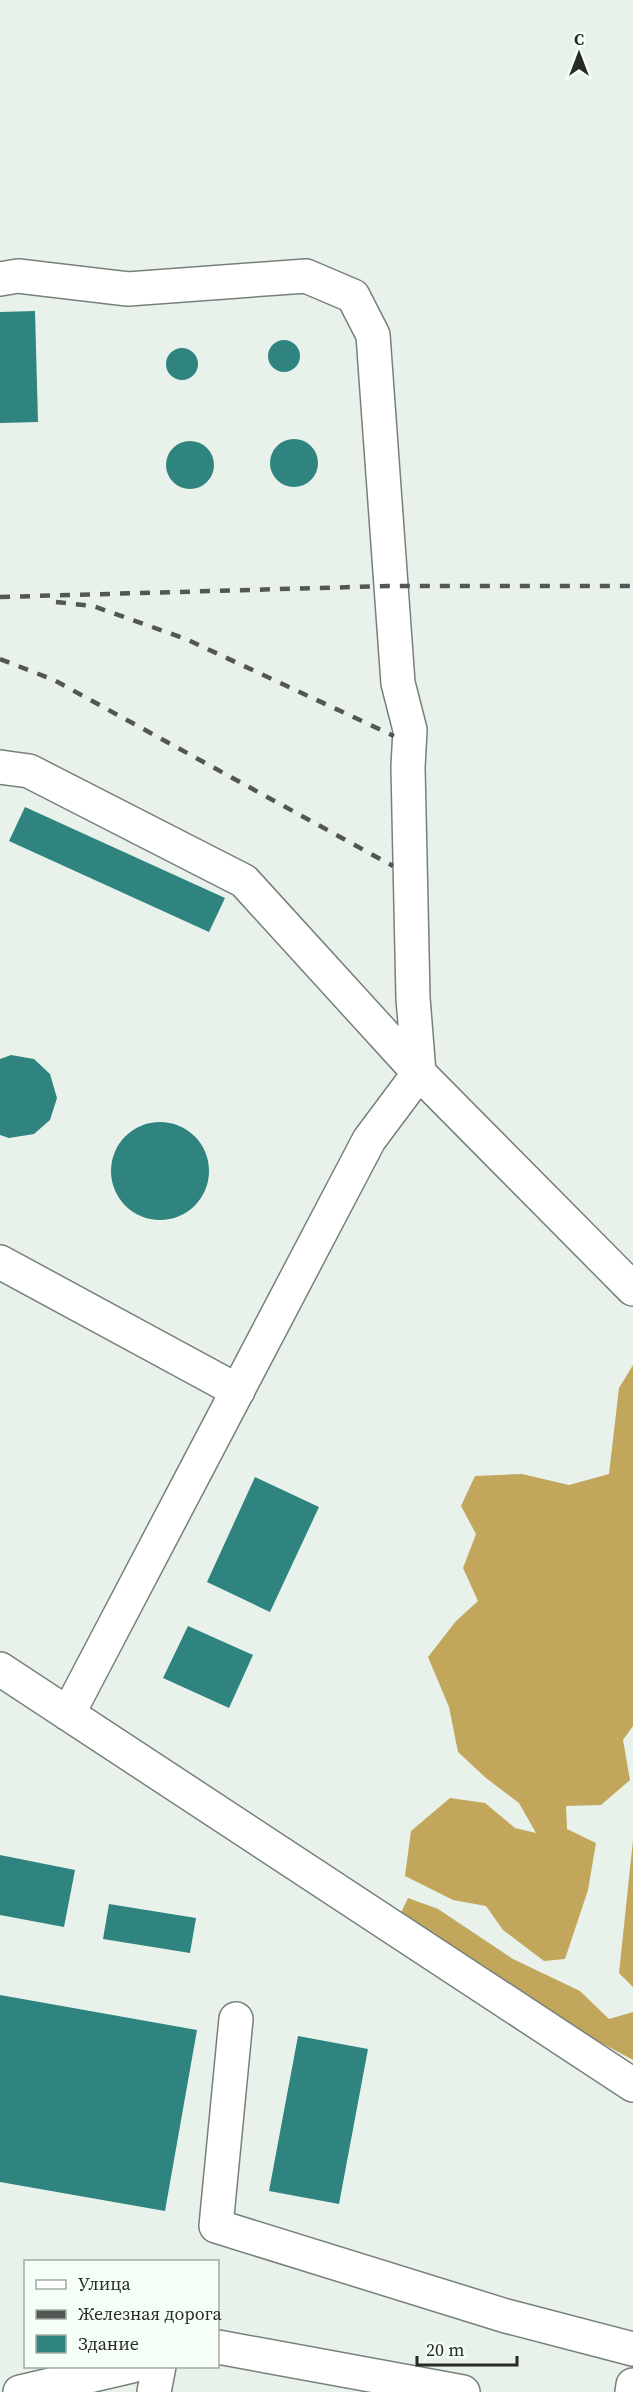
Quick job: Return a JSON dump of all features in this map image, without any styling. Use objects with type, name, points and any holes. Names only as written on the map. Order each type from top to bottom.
[{"type":"street","points":[[0,279],[18,276],[128,289],[306,276],[353,296],[373,335],[398,683],[410,730],[408,767],[413,998],[419,1073],[369,1140],[68,1714]]},
{"type":"street","points":[[0,767],[29,771],[244,881],[419,1073],[633,1289]]},
{"type":"street","points":[[0,1262],[238,1391]]},
{"type":"street","points":[[0,1669],[633,2085]]},
{"type":"street","points":[[236,2019],[216,2226],[506,2316],[633,2349]]},
{"type":"street","points":[[219,2347],[346,2381],[463,2392]]},
{"type":"street","points":[[20,2392],[128,2368]]},
{"type":"street","points":[[154,2392],[159,2368]]},
{"type":"street","points":[[632,2392],[633,2385]]},
{"type":"shaded area","points":[[633,1365],[633,1726],[623,1740],[630,1780],[601,1805],[566,1806],[567,1829],[596,1843],[588,1890],[565,1959],[544,1961],[503,1930],[486,1906],[453,1900],[405,1876],[411,1831],[450,1798],[485,1803],[515,1828],[536,1833],[519,1803],[486,1778],[458,1752],[449,1707],[428,1657],[456,1621],[478,1601],[463,1568],[476,1534],[461,1506],[475,1476],[522,1474],[569,1485],[609,1474],[619,1388]]},
{"type":"shaded area","points":[[633,1840],[633,1987],[619,1973]]},
{"type":"shaded area","points":[[408,1898],[438,1909],[513,1959],[580,1991],[609,2019],[633,2012],[633,2060],[548,2014],[398,1919]]},
{"type":"building","points":[[35,311],[38,422],[0,423],[0,312]]},
{"type":"building","points":[[284,340],[296,344],[300,356],[296,368],[284,372],[272,368],[268,356],[272,344]]},
{"type":"building","points":[[182,348],[194,352],[198,364],[194,376],[182,380],[170,376],[166,364],[170,352]]},
{"type":"building","points":[[289,439],[299,439],[314,449],[318,463],[314,477],[308,483],[299,487],[289,487],[274,477],[270,468],[270,458],[280,443]]},
{"type":"building","points":[[185,441],[195,441],[210,451],[214,465],[213,474],[204,485],[195,489],[185,489],[170,479],[166,470],[166,460],[176,445]]},
{"type":"building","points":[[25,807],[225,898],[209,932],[9,841]]},
{"type":"building","points":[[11,1055],[34,1059],[50,1074],[57,1098],[50,1120],[34,1134],[9,1138],[0,1135],[0,1059]]},
{"type":"building","points":[[160,1122],[179,1126],[194,1137],[205,1152],[209,1171],[205,1190],[194,1205],[179,1216],[160,1220],[141,1216],[126,1205],[115,1190],[111,1171],[115,1152],[126,1137],[141,1126]]},
{"type":"building","points":[[255,1477],[319,1507],[270,1612],[207,1582]]},
{"type":"building","points":[[188,1626],[253,1655],[229,1708],[163,1678]]},
{"type":"building","points":[[0,1855],[75,1870],[64,1927],[0,1915]]},
{"type":"building","points":[[109,1904],[196,1918],[190,1953],[103,1939]]},
{"type":"building","points":[[0,1995],[197,2030],[165,2211],[0,2182]]},
{"type":"building","points":[[298,2036],[368,2049],[339,2204],[269,2191]]},
{"type":"railway","points":[[0,597],[389,586],[633,586]]},
{"type":"railway","points":[[56,602],[93,606],[186,639],[394,736]]},
{"type":"railway","points":[[0,659],[54,680],[393,866]]}]
